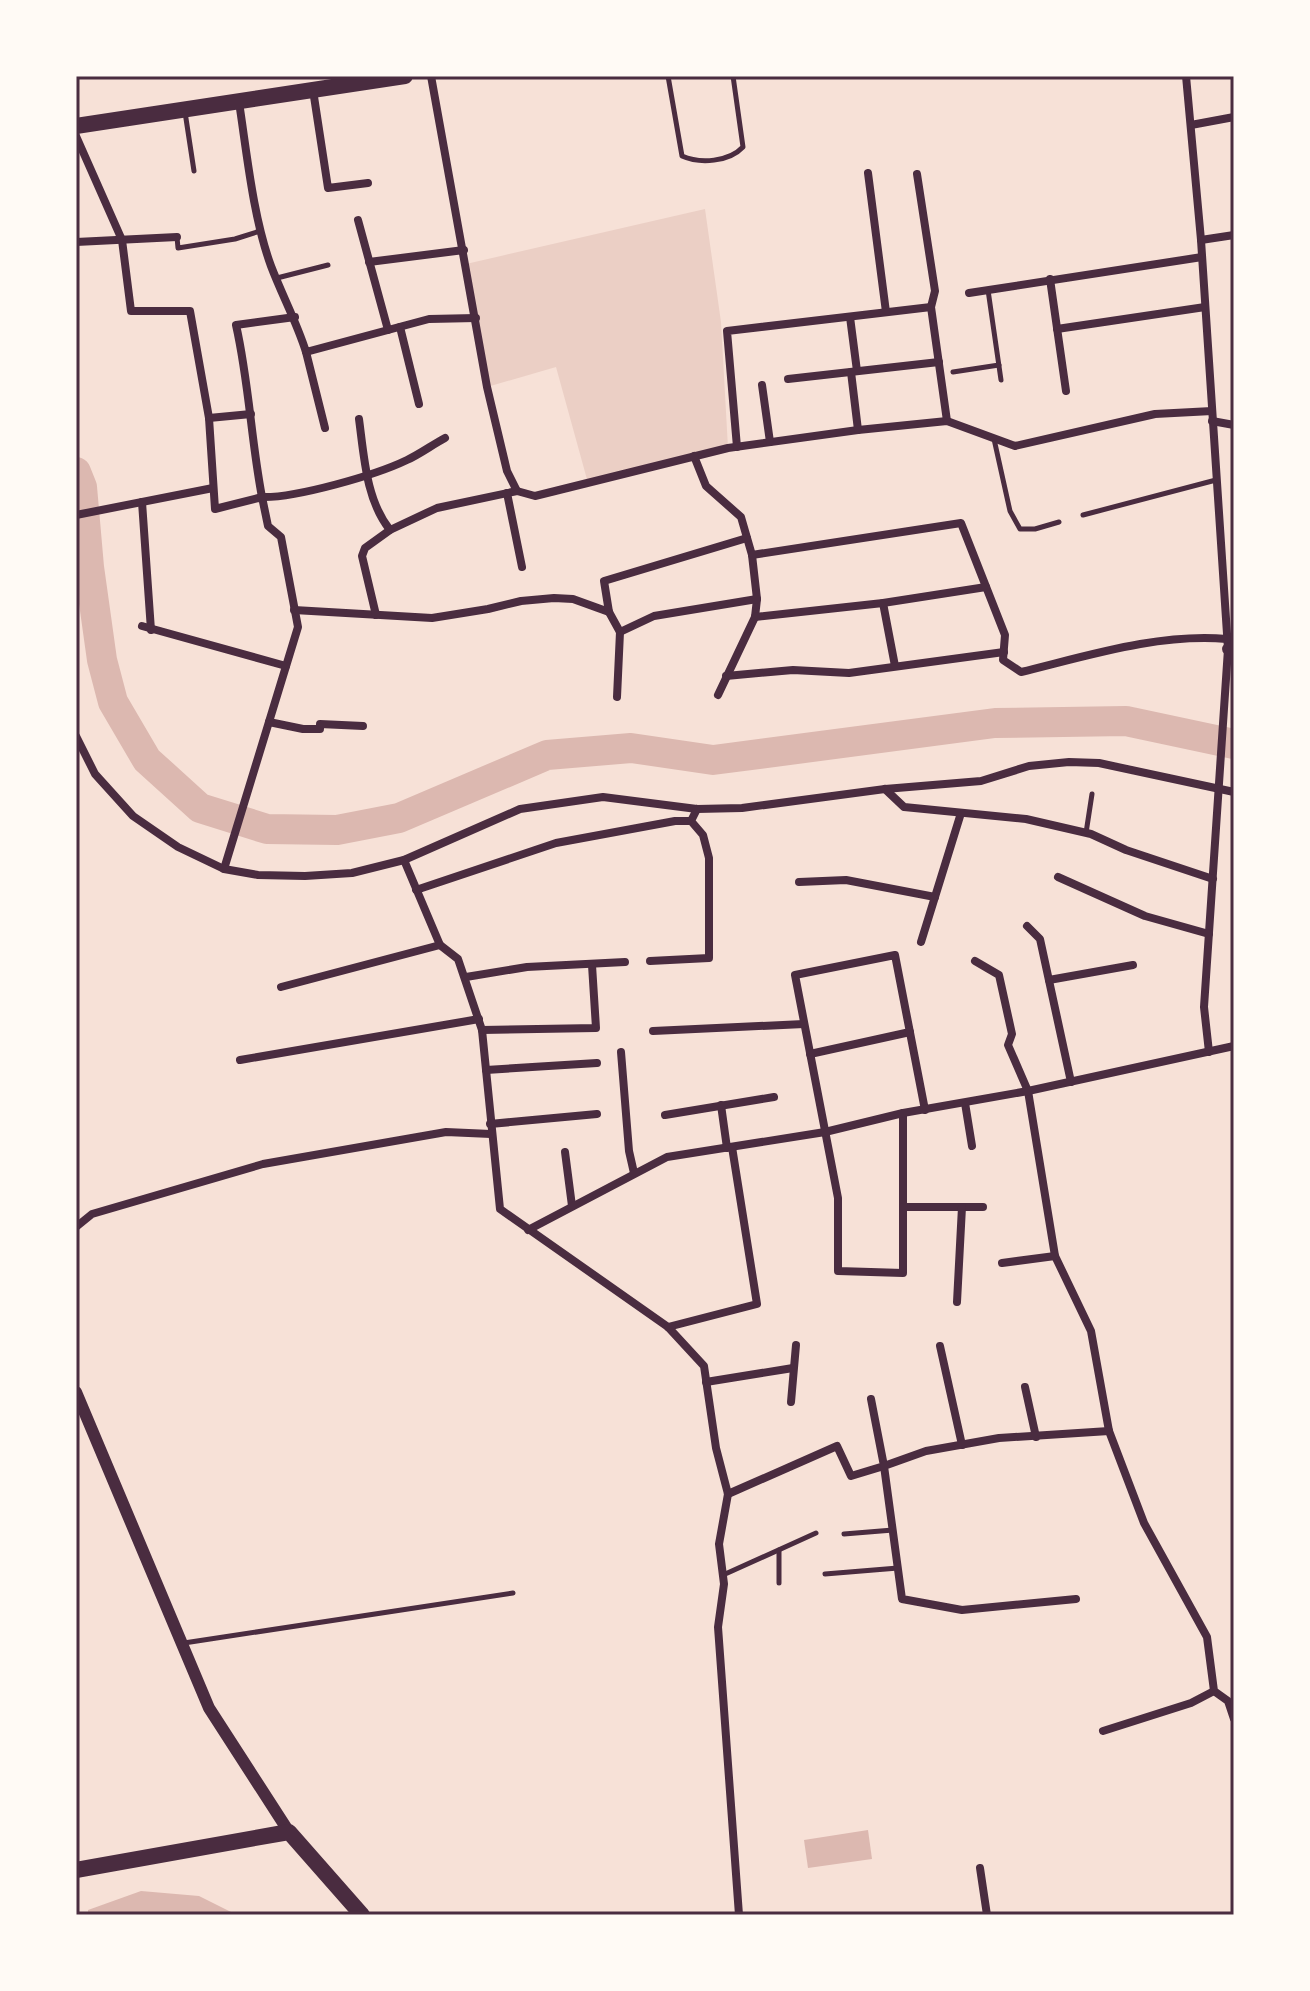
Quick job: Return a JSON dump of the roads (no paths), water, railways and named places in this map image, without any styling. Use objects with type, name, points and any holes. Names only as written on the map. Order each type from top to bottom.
[{"type":"main road","points":[[76,126],[313,90],[351,80],[405,76]]},
{"type":"main road","points":[[76,1870],[289,1832],[362,1915]]},
{"type":"street","points":[[431,76],[497,429],[512,492],[522,567]]},
{"type":"street","points":[[1186,76],[1230,646],[1204,1007],[1209,1052]]},
{"type":"street","points":[[313,90],[328,188],[368,183]]},
{"type":"street","points":[[239,102],[261,231],[277,278],[295,317],[325,428]]},
{"type":"street","points":[[1191,125],[1234,117]]},
{"type":"street","points":[[76,136],[122,240],[131,311],[190,311],[209,418],[215,509],[262,497],[280,498],[366,474],[406,460],[445,438]]},
{"type":"street","points":[[868,173],[886,312]]},
{"type":"street","points":[[917,174],[935,291],[931,307],[947,421]]},
{"type":"street","points":[[358,220],[388,330]]},
{"type":"street","points":[[1201,240],[1234,235]]},
{"type":"street","points":[[76,242],[177,237]]},
{"type":"street","points":[[369,262],[464,250]]},
{"type":"street","points":[[969,293],[1202,257]]},
{"type":"street","points":[[1050,279],[1066,391]]},
{"type":"street","points":[[737,447],[727,331],[931,307]]},
{"type":"street","points":[[1057,329],[1205,307]]},
{"type":"street","points":[[224,869],[298,627],[281,537],[268,526],[262,497],[236,325],[295,317]]},
{"type":"street","points":[[850,317],[858,430]]},
{"type":"street","points":[[306,352],[429,319],[476,318]]},
{"type":"street","points":[[400,327],[419,404]]},
{"type":"street","points":[[788,379],[939,362]]},
{"type":"street","points":[[762,385],[770,442]]},
{"type":"street","points":[[376,615],[362,556],[365,548],[390,530],[437,508],[512,492],[535,496],[737,447],[858,430],[947,421],[1015,446],[1155,414],[1212,411]]},
{"type":"street","points":[[209,418],[251,414]]},
{"type":"street","points":[[359,419],[366,474],[384,523],[390,530]]},
{"type":"street","points":[[1212,421],[1234,425]]},
{"type":"street","points":[[694,456],[706,486],[741,517],[752,555],[757,599],[755,617],[718,695]]},
{"type":"street","points":[[76,515],[213,488]]},
{"type":"street","points":[[142,502],[147,628],[286,666]]},
{"type":"street","points":[[752,555],[961,523],[1005,635],[1003,660],[1021,672],[1183,638],[1230,646]]},
{"type":"street","points":[[617,697],[620,632],[609,612],[604,581],[747,538]]},
{"type":"street","points":[[755,617],[883,603],[986,587]]},
{"type":"street","points":[[294,610],[432,618],[554,598],[573,599],[609,612]]},
{"type":"street","points":[[620,632],[654,616],[757,599]]},
{"type":"street","points":[[883,603],[895,666]]},
{"type":"street","points":[[726,676],[793,670],[849,673],[1004,652]]},
{"type":"street","points":[[269,722],[303,729],[320,729],[320,724],[363,726]]},
{"type":"street","points":[[76,736],[95,774],[133,816],[178,847],[224,869],[258,875],[352,873],[404,860],[520,809],[603,797],[697,809],[742,808],[885,789],[981,781],[1029,766],[1069,762],[1099,763],[1234,792]]},
{"type":"street","points":[[885,789],[904,807],[1026,819],[1086,833],[1213,879]]},
{"type":"street","points":[[691,821],[697,809]]},
{"type":"street","points":[[921,942],[961,813]]},
{"type":"street","points":[[416,890],[556,843],[675,821],[691,821],[703,835],[709,858],[709,958],[650,961]]},
{"type":"street","points":[[404,860],[440,945],[458,959],[479,1019],[500,1209],[668,1327],[704,1366],[716,1448],[728,1494],[719,1544],[724,1584],[718,1627],[739,1915]]},
{"type":"street","points":[[1058,877],[1145,916],[1209,934]]},
{"type":"street","points":[[799,882],[846,880],[935,897]]},
{"type":"street","points":[[1027,926],[1040,939],[1071,1082]]},
{"type":"street","points":[[281,987],[440,945]]},
{"type":"street","points":[[903,1113],[903,1273],[838,1271],[838,1198],[795,975],[895,955],[925,1110]]},
{"type":"street","points":[[975,961],[999,975],[1012,1034],[1008,1045],[1028,1091],[1055,1256],[1091,1331],[1109,1431],[1144,1523],[1207,1637],[1214,1691],[1228,1701],[1234,1719]]},
{"type":"street","points":[[466,977],[527,967],[625,962]]},
{"type":"street","points":[[482,1030],[596,1028],[592,965]]},
{"type":"street","points":[[1049,980],[1133,965]]},
{"type":"street","points":[[240,1060],[479,1019]]},
{"type":"street","points":[[653,1031],[804,1024]]},
{"type":"street","points":[[810,1054],[910,1032]]},
{"type":"street","points":[[528,1230],[667,1157],[825,1132],[903,1113],[1028,1091],[1234,1046]]},
{"type":"street","points":[[621,1052],[629,1151],[634,1173]]},
{"type":"street","points":[[486,1070],[597,1063]]},
{"type":"street","points":[[665,1115],[774,1097]]},
{"type":"street","points":[[965,1103],[972,1146]]},
{"type":"street","points":[[668,1327],[757,1304],[721,1105]]},
{"type":"street","points":[[76,1227],[92,1214],[263,1164],[446,1132],[597,1114]]},
{"type":"street","points":[[565,1152],[572,1206]]},
{"type":"street","points":[[903,1207],[983,1207]]},
{"type":"street","points":[[957,1302],[962,1207]]},
{"type":"street","points":[[1002,1263],[1055,1256]]},
{"type":"street","points":[[791,1402],[796,1345]]},
{"type":"street","points":[[940,1346],[962,1445]]},
{"type":"street","points":[[706,1382],[793,1368]]},
{"type":"street","points":[[1025,1387],[1036,1437]]},
{"type":"street","points":[[76,1392],[209,1708],[289,1832]]},
{"type":"street","points":[[871,1399],[884,1466],[902,1599],[962,1610],[1076,1599]]},
{"type":"street","points":[[728,1494],[837,1446],[851,1476],[926,1451],[999,1438],[1109,1431]]},
{"type":"street","points":[[1103,1731],[1191,1703],[1214,1691]]},
{"type":"street","points":[[980,1868],[987,1915]]},
{"type":"lane","points":[[668,76],[682,156],[696,162],[735,155],[743,147],[733,76]]},
{"type":"lane","points":[[184,110],[194,171]]},
{"type":"lane","points":[[177,237],[178,248],[235,239],[261,231]]},
{"type":"lane","points":[[277,278],[328,265]]},
{"type":"lane","points":[[988,290],[1001,380]]},
{"type":"lane","points":[[953,372],[999,365]]},
{"type":"lane","points":[[993,438],[1010,511],[1020,529],[1035,529],[1059,522]]},
{"type":"lane","points":[[1083,515],[1216,480]]},
{"type":"lane","points":[[1086,833],[1092,794]]},
{"type":"lane","points":[[844,1534],[893,1530]]},
{"type":"lane","points":[[723,1575],[816,1533]]},
{"type":"lane","points":[[779,1550],[779,1583]]},
{"type":"lane","points":[[825,1574],[898,1568]]},
{"type":"lane","points":[[184,1643],[513,1593]]},
{"type":"waterway","points":[[76,472],[82,487],[102,660],[113,702],[147,760],[200,808],[267,829],[337,830],[399,818],[547,755],[631,748],[713,760],[995,723],[1126,721],[1234,744]]}]
